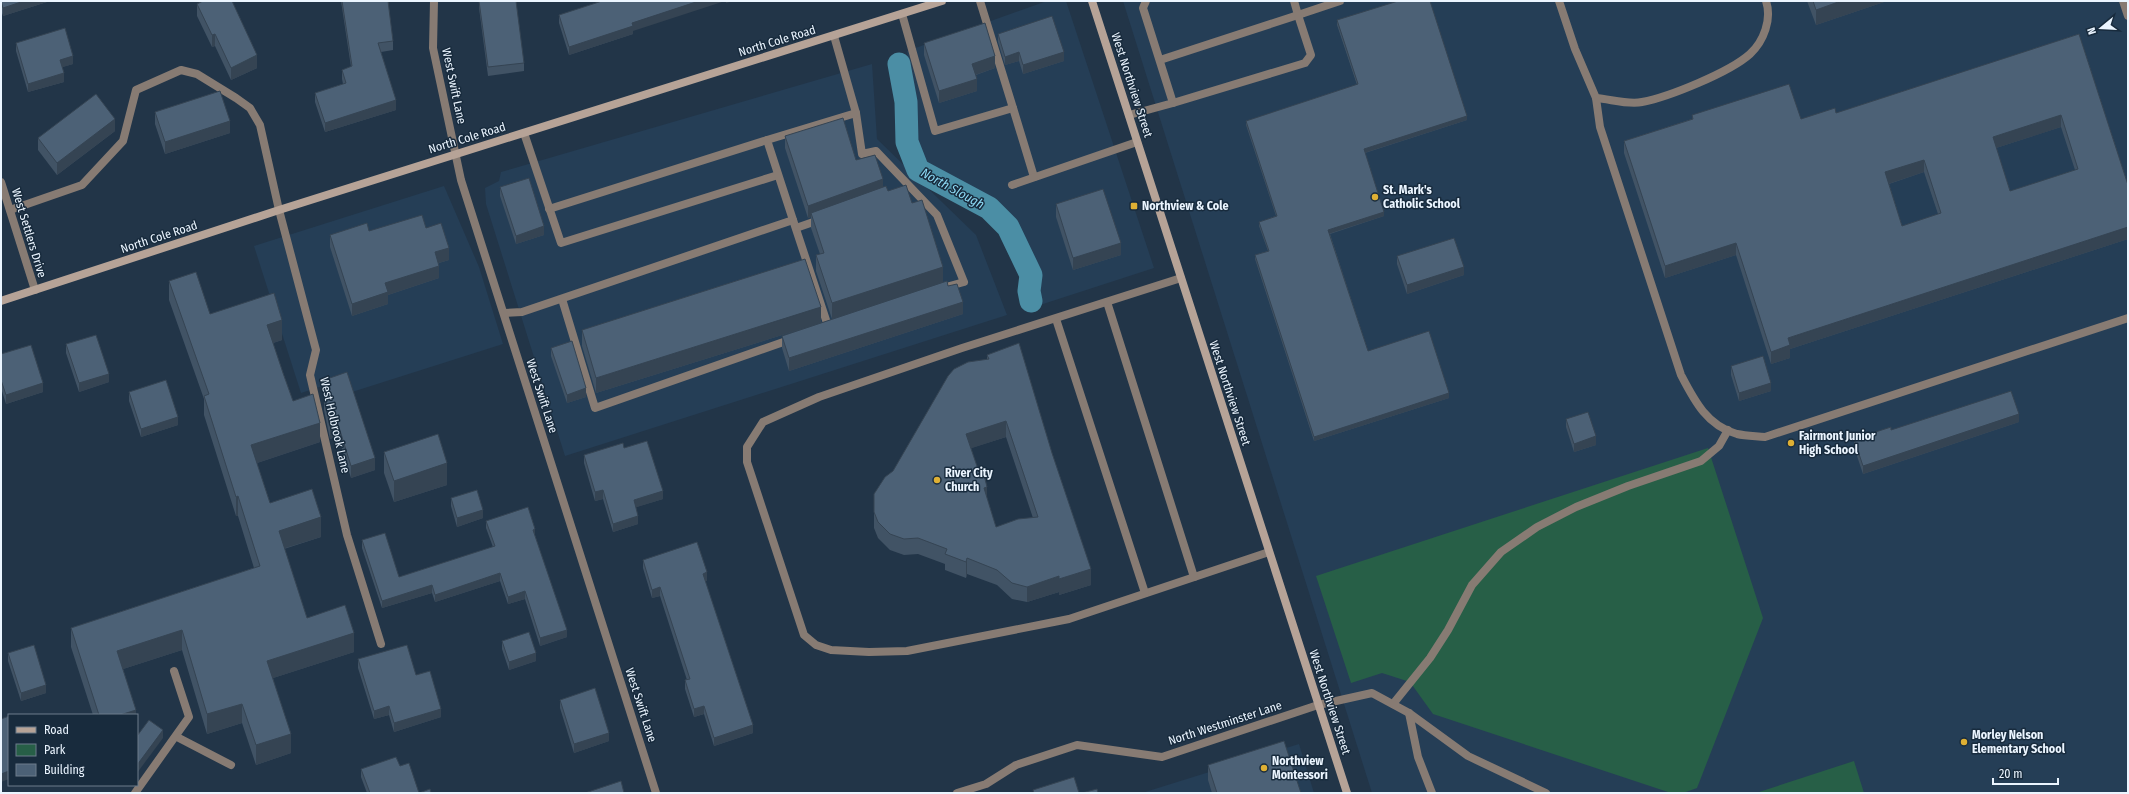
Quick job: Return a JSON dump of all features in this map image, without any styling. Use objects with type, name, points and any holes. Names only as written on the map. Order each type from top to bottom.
[{"type":"main road","name":"North Cole Road","points":[[1,301],[279,210],[942,1]]},
{"type":"main road","name":"West Northview Street","points":[[1092,1],[1347,793]]},
{"type":"street","name":"West Swift Lane","points":[[434,1],[433,48],[461,180],[656,793]]},
{"type":"street","points":[[980,1],[1034,177]]},
{"type":"street","points":[[1146,1],[1143,8],[1173,103]]},
{"type":"street","points":[[1129,115],[1305,63],[1311,55],[1294,1]]},
{"type":"street","points":[[1160,60],[1340,1]]},
{"type":"street","points":[[1559,1],[1575,49],[1596,98],[1600,126],[1681,375],[1697,406],[1715,424],[1737,434],[1765,437],[2128,318]]},
{"type":"street","points":[[1596,98],[1640,102],[1686,89],[1723,71],[1750,54],[1767,28],[1769,10],[1766,1]]},
{"type":"street","points":[[2123,1],[2128,16]]},
{"type":"street","points":[[902,14],[936,131],[1013,108]]},
{"type":"street","points":[[834,36],[856,113],[862,154],[876,151],[908,189],[937,215],[964,282],[941,289]]},
{"type":"street","name":"West Holbrook Lane","points":[[10,210],[82,185],[123,141],[136,90],[181,70],[197,74],[250,108],[260,125],[279,210],[316,350],[310,374],[347,535],[381,644]]},
{"type":"street","points":[[549,209],[856,113]]},
{"type":"street","points":[[524,132],[561,244],[778,175]]},
{"type":"street","points":[[767,140],[794,224],[802,262],[831,325],[813,332]]},
{"type":"street","points":[[1012,185],[1137,142]]},
{"type":"street","name":"West Settlers Drive","points":[[1,182],[35,290]]},
{"type":"street","points":[[504,313],[522,312],[794,224],[832,215]]},
{"type":"street","points":[[1181,278],[962,348],[819,397],[763,422],[747,447],[747,462],[804,635],[816,645],[831,650],[869,652],[907,651],[1069,619],[1269,552]]},
{"type":"street","points":[[562,299],[577,335],[595,408],[798,337]]},
{"type":"street","points":[[1107,302],[1194,577]]},
{"type":"street","points":[[1056,319],[1145,593]]},
{"type":"street","points":[[1392,704],[1430,658],[1448,630],[1472,585],[1501,552],[1538,527],[1576,507],[1628,486],[1701,462],[1719,446],[1728,430]]},
{"type":"street","points":[[135,793],[177,737],[189,717],[174,671]]},
{"type":"street","name":"North Westminster Lane","points":[[957,793],[986,784],[1016,765],[1077,745],[1162,757],[1318,705],[1372,693],[1408,713],[1468,756],[1546,793]]},
{"type":"street","points":[[1408,713],[1418,757],[1432,793]]},
{"type":"street","points":[[177,737],[231,765]]},
{"type":"shaded area","points":[[1047,1],[1066,1],[1154,268],[1040,305],[1040,273],[1024,242],[994,205],[916,161],[914,103],[907,51]]},
{"type":"shaded area","name":"Fairmont Junior High School","points":[[1123,1],[2128,1],[2128,793],[1372,793]]},
{"type":"shaded area","points":[[872,64],[877,139],[976,235],[1007,315],[565,456],[486,204],[485,188],[499,181],[501,172]]},
{"type":"shaded area","points":[[444,186],[479,267],[503,344],[352,392],[347,378],[301,393],[254,246]]},
{"type":"shaded area","name":"Northview Montessori","points":[[1299,744],[1314,793],[1142,793]]},
{"type":"green space","points":[[1708,448],[1763,618],[1697,788],[1683,793],[1671,793],[1433,714],[1410,682],[1382,673],[1351,683],[1316,576]]},
{"type":"green space","points":[[1854,761],[1864,793],[1756,793]]},
{"type":"building","points":[[1,1],[24,1],[3,8]]},
{"type":"building","points":[[203,1],[232,1],[257,55],[231,68],[215,34],[212,35],[197,4]]},
{"type":"building","points":[[342,1],[388,1],[393,41],[378,43],[396,100],[325,123],[315,93],[346,83],[342,70],[352,66]]},
{"type":"building","points":[[479,1],[516,1],[524,63],[488,67]]},
{"type":"building","points":[[602,1],[699,1],[632,23],[633,26],[569,47],[559,15]]},
{"type":"building","points":[[1398,1],[1430,1],[1467,116],[1364,149],[1384,212],[1328,230],[1368,351],[1429,331],[1449,393],[1314,437],[1255,255],[1269,251],[1259,222],[1277,216],[1246,121],[1358,84],[1337,20]]},
{"type":"building","points":[[1813,1],[1841,1],[1816,10]]},
{"type":"building","points":[[1052,16],[1064,52],[1023,65],[1019,52],[1005,57],[998,34]]},
{"type":"building","points":[[985,23],[995,56],[972,64],[977,79],[939,91],[924,43]]},
{"type":"building","points":[[65,28],[73,56],[60,60],[64,73],[28,84],[16,43]]},
{"type":"building","points":[[2079,34],[2128,185],[2128,227],[1788,338],[1790,345],[1771,352],[1736,243],[1665,266],[1624,141],[1693,119],[1692,115],[1789,84],[1801,119],[1835,108],[1836,113]],"holes":[[[2061,115],[2078,169],[2010,191],[1993,137]],[[1924,160],[1941,213],[1902,226],[1885,172]]]},
{"type":"building","points":[[220,91],[230,121],[165,142],[155,112]]},
{"type":"building","points":[[96,94],[115,119],[57,163],[38,138]]},
{"type":"building","points":[[843,118],[856,160],[875,155],[883,179],[808,206],[785,136]]},
{"type":"building","points":[[529,178],[544,226],[516,236],[500,187]]},
{"type":"building","points":[[906,185],[912,203],[922,200],[943,267],[832,303],[816,255],[824,253],[811,213],[886,186],[888,191]]},
{"type":"building","points":[[1103,189],[1121,243],[1073,258],[1056,204]]},
{"type":"building","points":[[422,215],[426,228],[441,223],[449,248],[435,252],[439,266],[385,283],[388,292],[352,304],[330,235],[367,223],[369,231]]},
{"type":"building","points":[[1454,238],[1464,267],[1407,285],[1397,256]]},
{"type":"building","points":[[805,259],[821,307],[596,378],[582,330]]},
{"type":"building","points":[[196,272],[210,314],[274,293],[282,320],[267,325],[283,373],[293,401],[313,394],[320,423],[251,445],[270,503],[312,489],[321,517],[279,531],[307,618],[345,605],[354,633],[267,661],[291,734],[256,745],[242,704],[207,714],[182,630],[117,651],[136,710],[123,714],[99,714],[71,628],[260,566],[238,496],[236,497],[204,396],[209,394],[169,281]]},
{"type":"building","points":[[947,281],[948,286],[957,284],[963,302],[789,358],[782,336]]},
{"type":"building","points":[[96,335],[109,374],[79,383],[66,344]]},
{"type":"building","points":[[572,341],[586,388],[567,395],[551,348]]},
{"type":"building","name":"River City Church","points":[[1019,343],[1052,453],[1091,569],[1059,579],[1059,576],[1027,587],[1012,583],[997,570],[967,558],[966,562],[945,554],[947,549],[918,538],[904,539],[890,534],[878,522],[874,512],[874,494],[885,477],[893,471],[948,376],[954,369],[968,362],[989,359],[987,355]],"holes":[[[1006,421],[1038,517],[1018,519],[996,527],[984,488],[987,487],[983,471],[979,472],[966,434]]]},
{"type":"building","points":[[31,345],[43,383],[6,395],[1,380],[1,354]]},
{"type":"building","points":[[1763,356],[1771,383],[1739,393],[1731,366]]},
{"type":"building","points":[[347,372],[375,458],[351,466],[338,424],[330,427],[324,398],[329,396],[324,380]]},
{"type":"building","points":[[166,380],[178,417],[141,429],[129,392]]},
{"type":"building","points":[[2011,391],[2019,414],[1863,466],[1854,439],[1891,427],[1891,430]]},
{"type":"building","points":[[1588,412],[1596,436],[1574,444],[1566,419]]},
{"type":"building","points":[[438,434],[447,463],[394,481],[384,452]]},
{"type":"building","points":[[647,441],[663,491],[634,500],[638,516],[613,524],[603,490],[595,492],[584,455],[623,443],[624,448]]},
{"type":"building","points":[[477,490],[483,510],[457,518],[451,498]]},
{"type":"building","points":[[528,507],[535,529],[533,530],[567,630],[540,638],[525,591],[508,597],[500,573],[435,595],[432,585],[382,601],[362,540],[385,533],[399,577],[495,546],[486,521]]},
{"type":"building","points":[[697,542],[707,572],[703,574],[753,725],[714,738],[704,706],[694,709],[685,680],[690,679],[660,587],[652,590],[643,560]]},
{"type":"building","points":[[529,632],[536,653],[509,662],[502,641]]},
{"type":"building","points":[[34,645],[46,685],[21,693],[8,653]]},
{"type":"building","points":[[407,645],[416,675],[430,671],[441,709],[394,723],[389,706],[374,711],[358,659]]},
{"type":"building","points":[[595,688],[609,733],[574,744],[560,700]]},
{"type":"building","points":[[8,716],[8,771],[1,774],[1,719]]},
{"type":"building","points":[[149,720],[163,730],[138,764],[138,735]]},
{"type":"building","name":"Northview Montessori","points":[[1284,741],[1301,793],[1217,793],[1208,765]]},
{"type":"building","points":[[396,757],[400,766],[409,763],[419,793],[370,793],[361,769]]},
{"type":"building","points":[[1074,777],[1079,793],[1034,793],[1033,790]]},
{"type":"building","points":[[621,781],[624,793],[585,793]]},
{"type":"building","points":[[430,789],[431,793],[419,793]]},
{"type":"building","points":[[1097,789],[1098,793],[1082,793]]},
{"type":"waterway","name":"North Slough","points":[[899,64],[906,102],[907,142],[918,170],[989,208],[1008,227],[1031,275],[1029,291],[1031,301]]},
{"type":"place","name":"St. Mark's Catholic School","points":[[1375,197]]},
{"type":"place","name":"Northview & Cole","points":[[1134,206]]},
{"type":"place","name":"Fairmont Junior High School","points":[[1791,443]]},
{"type":"place","name":"River City Church","points":[[937,480]]},
{"type":"place","name":"Morley Nelson Elementary School","points":[[1964,742]]},
{"type":"place","name":"Northview Montessori","points":[[1264,768]]}]
